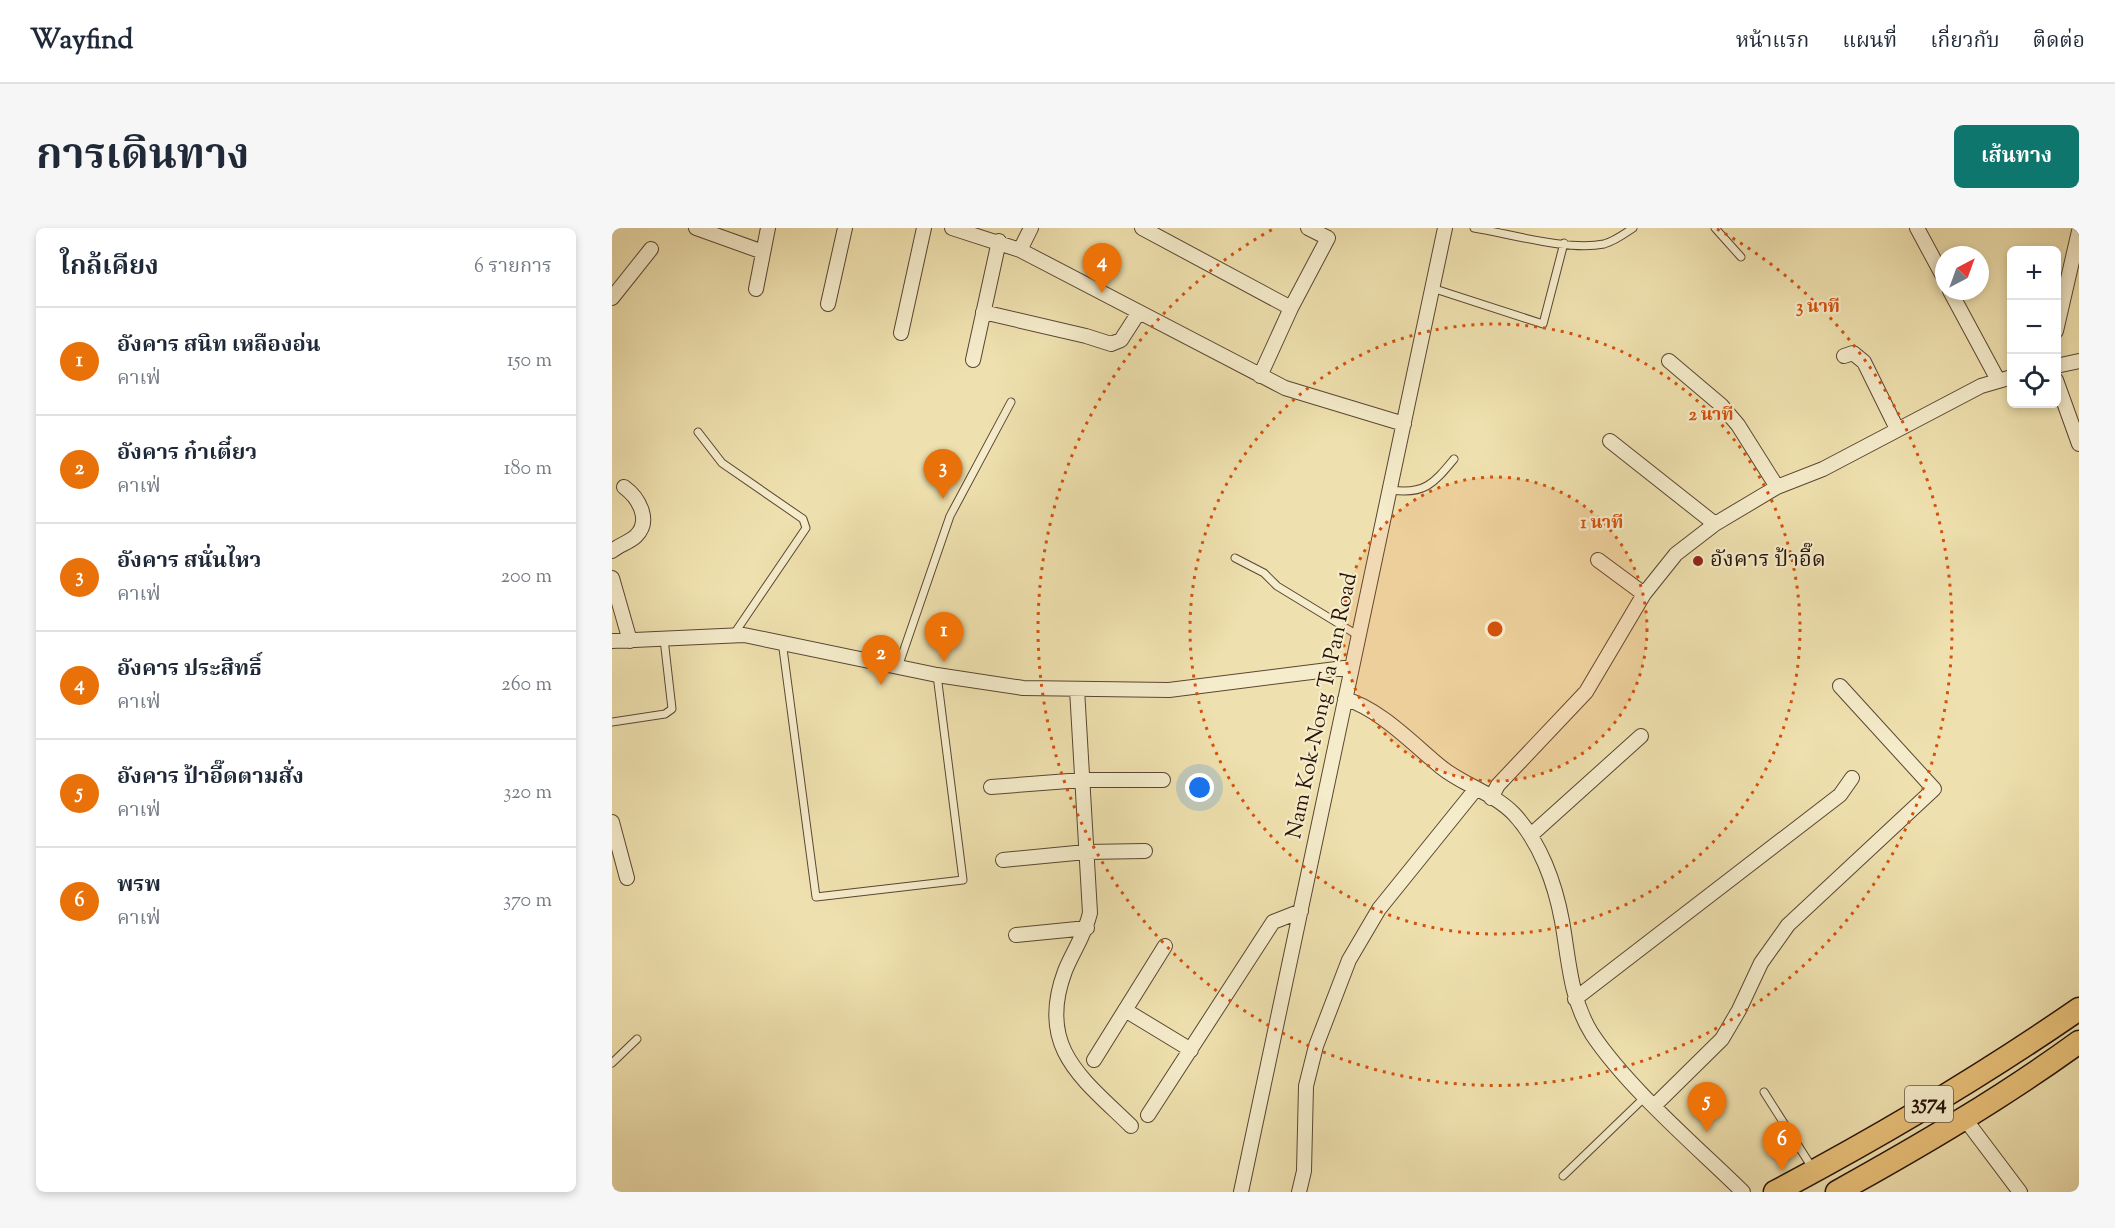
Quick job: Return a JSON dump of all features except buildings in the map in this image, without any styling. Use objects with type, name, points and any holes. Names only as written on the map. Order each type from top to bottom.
[{"type":"main road","name":"3574","points":[[1775,1192],[1814,1172],[2010,1056],[2079,1009]]},
{"type":"main road","name":"3574","points":[[1837,1192],[1965,1119],[2079,1042]]},
{"type":"street","points":[[696,228],[763,252]]},
{"type":"street","points":[[756,289],[768,228]]},
{"type":"street","points":[[828,304],[845,228]]},
{"type":"street","points":[[901,333],[924,228]]},
{"type":"street","points":[[952,228],[999,241],[1020,250],[1260,376],[1306,397],[1404,423]]},
{"type":"street","points":[[1020,250],[1031,228]]},
{"type":"street","points":[[1142,228],[1291,308]]},
{"type":"street","name":"Nam Kok-Nong Ta Pan Road","points":[[1241,1192],[1445,228]]},
{"type":"street","points":[[1917,228],[1935,261]]},
{"type":"street","points":[[1260,376],[1291,308],[1328,238],[1314,229]]},
{"type":"street","points":[[2061,309],[2079,231]]},
{"type":"street","points":[[973,360],[999,241]]},
{"type":"street","points":[[612,298],[651,249]]},
{"type":"street","points":[[1491,798],[1498,785],[1586,692],[1644,594],[1676,554],[1715,524],[1776,487],[1823,469],[1944,404],[2005,379],[1956,300]]},
{"type":"street","points":[[983,312],[1111,344],[1121,340],[1139,312]]},
{"type":"street","points":[[1844,356],[1853,353],[1864,362],[1897,429]]},
{"type":"street","points":[[1669,361],[1721,405],[1738,425],[1776,487]]},
{"type":"street","points":[[2061,365],[2079,361]]},
{"type":"street","points":[[2061,394],[2079,444]]},
{"type":"street","points":[[1610,441],[1715,524]]},
{"type":"street","points":[[612,551],[637,535],[642,525],[643,516],[639,502],[624,488]]},
{"type":"street","points":[[1598,560],[1644,594]]},
{"type":"street","points":[[612,578],[630,641]]},
{"type":"street","points":[[612,641],[734,634],[782,641],[937,675],[1023,688],[1169,690],[1352,667]]},
{"type":"street","points":[[1651,1101],[1722,1039],[1739,1010],[1761,963],[1788,925],[1934,789],[1840,686]]},
{"type":"street","points":[[1077,689],[1090,913],[1087,928],[1066,970],[1060,988],[1058,1035],[1065,1058],[1075,1071],[1131,1126]]},
{"type":"street","points":[[1346,699],[1369,709],[1446,771],[1513,814],[1531,835],[1557,900],[1575,999],[1593,1034],[1651,1101],[1743,1192]]},
{"type":"street","points":[[1531,835],[1641,736]]},
{"type":"street","points":[[1575,999],[1840,795],[1852,778]]},
{"type":"street","points":[[992,787],[1082,780],[1163,780]]},
{"type":"street","points":[[1299,1192],[1304,1172],[1306,1086],[1316,1046],[1341,978],[1379,909],[1475,790]]},
{"type":"street","points":[[612,822],[627,879]]},
{"type":"street","points":[[1003,860],[1086,852],[1145,851]]},
{"type":"street","points":[[1148,1115],[1273,922],[1301,911]]},
{"type":"street","points":[[1016,935],[1087,928]]},
{"type":"street","points":[[1094,1060],[1165,946]]},
{"type":"street","points":[[1125,1010],[1191,1050]]},
{"type":"street","points":[[1965,1119],[2020,1192]]},
{"type":"lane","points":[[1474,228],[1564,243],[1602,244],[1614,241],[1633,228]]},
{"type":"lane","points":[[1715,228],[1741,257]]},
{"type":"lane","points":[[1432,288],[1544,324],[1564,243]]},
{"type":"lane","points":[[897,667],[950,516],[1011,402]]},
{"type":"lane","points":[[699,432],[722,463],[803,519],[806,528],[734,634]]},
{"type":"lane","points":[[1391,490],[1410,493],[1419,490],[1431,484],[1454,459]]},
{"type":"lane","points":[[1235,558],[1264,573],[1277,586],[1359,636]]},
{"type":"lane","points":[[612,722],[665,714],[672,708],[664,639]]},
{"type":"lane","points":[[782,641],[816,897],[963,880],[937,675]]},
{"type":"lane","points":[[612,1063],[637,1039]]},
{"type":"lane","points":[[1764,1092],[1814,1172]]},
{"type":"lane","points":[[1563,1176],[1651,1101]]},
{"type":"place","name":"อังคาร ประสิทธิ์","points":[[1102,293]]},
{"type":"place","name":"อังคาร สนั่นไหว","points":[[943,499]]},
{"type":"place","name":"อังคาร ป้าอี๊ด","points":[[1698,561]]},
{"type":"place","name":"อังคาร สนิท เหลืองอ่น","points":[[944,662]]},
{"type":"place","name":"อังคาร ก๋าเตี๋ยว","points":[[881,685]]},
{"type":"place","name":"อังคาร ป้าอี๊ดตามสั่ง","points":[[1707,1132]]},
{"type":"place","name":"พรพ","points":[[1782,1171]]}]
